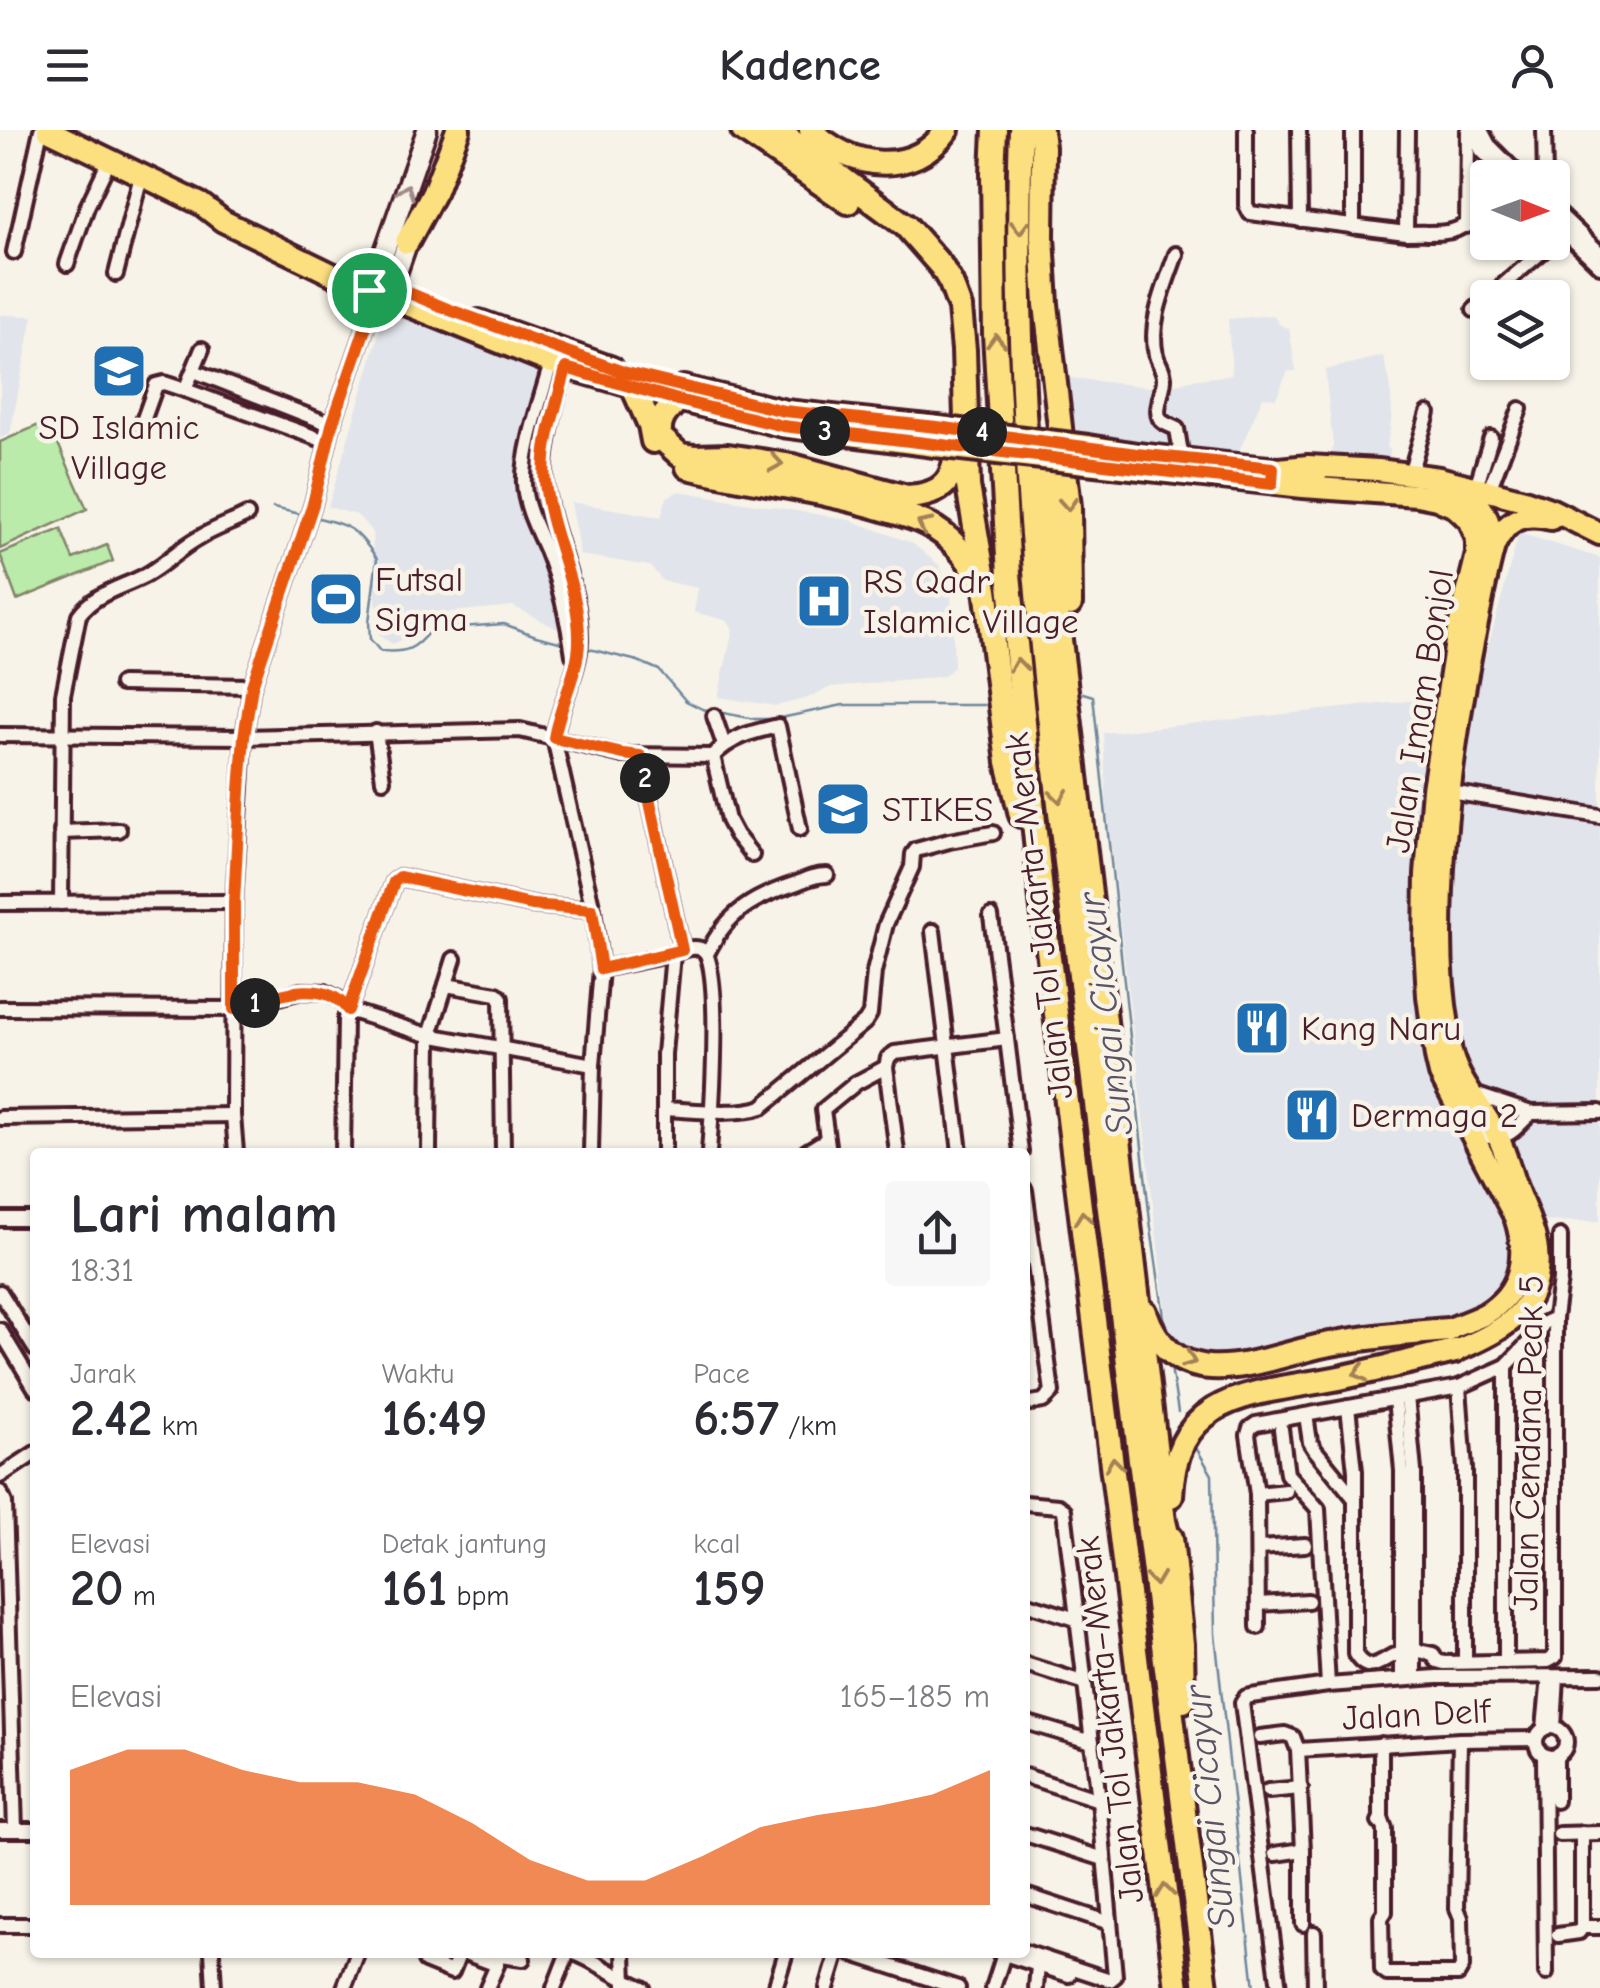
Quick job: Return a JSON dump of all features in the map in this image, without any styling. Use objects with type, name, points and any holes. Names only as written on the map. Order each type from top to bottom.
[{"type":"highway","points":[[407,242],[435,190],[458,130]]},
{"type":"highway","points":[[671,398],[659,426],[660,437],[680,454],[728,456],[793,466],[908,496],[938,490],[952,474],[959,424],[956,354],[952,322],[938,280],[907,246],[743,130]]},
{"type":"highway","points":[[777,130],[906,226],[933,256],[950,282],[960,308],[968,486],[987,596],[1008,762],[1042,902]]},
{"type":"highway","points":[[811,130],[822,141],[854,158],[899,163],[928,151],[947,130]]},
{"type":"highway","name":"Jalan Tol Jakarta–Merak","points":[[995,130],[995,334],[1008,574],[1042,902],[1177,1988]]},
{"type":"highway","name":"Jalan Tol Jakarta–Merak","points":[[1021,130],[1022,342],[1038,617],[1206,1988]]},
{"type":"highway","points":[[1040,130],[1050,357],[1069,507],[1074,757]]},
{"type":"highway","points":[[1022,342],[1043,460],[1058,623],[1164,1521],[1182,1644],[1184,1819]]},
{"type":"highway","points":[[633,387],[650,424],[654,445],[672,463],[861,502],[927,524],[959,550],[976,572],[987,596]]},
{"type":"highway","points":[[650,424],[671,398]]},
{"type":"highway","points":[[1136,1285],[1150,1325],[1166,1349],[1183,1361],[1208,1367],[1244,1366],[1304,1349],[1374,1336],[1452,1340]]},
{"type":"highway","points":[[1171,1551],[1172,1476],[1183,1440],[1199,1420],[1230,1400],[1253,1392],[1334,1379],[1452,1340]]},
{"type":"main road","name":"Jalan Imam Bonjol","points":[[44,130],[201,204],[223,221],[380,288],[633,387],[783,426],[936,436]]},
{"type":"main road","name":"Jalan Imam Bonjol","points":[[561,358],[784,411],[936,436],[1275,473],[1308,466],[1440,478],[1552,510],[1598,533]]},
{"type":"main road","name":"Jalan Imam Bonjol","points":[[1087,454],[1182,459],[1418,495],[1437,499],[1463,513],[1473,530],[1477,554],[1457,635],[1436,773],[1428,996],[1436,1056],[1444,1082],[1515,1217],[1523,1258],[1508,1294],[1452,1340]]},
{"type":"main road","points":[[1275,473],[1378,480],[1472,497],[1490,522],[1491,556]]},
{"type":"main road","points":[[1491,556],[1501,530],[1527,516],[1598,533]]},
{"type":"main road","name":"Jalan Imam Bonjol","points":[[1452,1340],[1485,1339],[1505,1326],[1530,1297],[1536,1278],[1534,1230],[1499,1138],[1468,1092],[1452,1055],[1433,892],[1462,702],[1491,556]]},
{"type":"street","points":[[14,252],[44,130]]},
{"type":"street","points":[[236,1148],[234,902],[244,737],[252,686],[306,527],[332,425],[380,288],[427,130]]},
{"type":"street","points":[[380,288],[407,242],[447,130]]},
{"type":"street","points":[[1246,130],[1246,206],[1250,213],[1406,234],[1454,232],[1470,223]]},
{"type":"street","points":[[1299,130],[1300,220]]},
{"type":"street","points":[[1353,227],[1354,130]]},
{"type":"street","points":[[1406,234],[1407,130]]},
{"type":"street","points":[[1467,226],[1469,130]]},
{"type":"street","points":[[1469,130],[1482,151],[1494,160]]},
{"type":"street","points":[[1481,130],[1502,160]]},
{"type":"street","points":[[1544,130],[1545,160]]},
{"type":"street","points":[[67,264],[82,218],[110,158]]},
{"type":"street","points":[[116,274],[141,176]]},
{"type":"street","points":[[1570,227],[1597,257]]},
{"type":"street","points":[[1570,236],[1597,257]]},
{"type":"street","points":[[1176,254],[1157,315],[1155,342],[1165,384],[1158,414],[1164,424],[1177,429],[1182,459]]},
{"type":"street","points":[[1509,280],[1532,260]]},
{"type":"street","points":[[185,390],[202,349]]},
{"type":"street","points":[[561,358],[544,479],[579,624],[575,660],[554,738],[601,969],[591,1148]]},
{"type":"street","points":[[561,358],[530,444],[524,482],[526,500],[575,641]]},
{"type":"street","points":[[194,371],[332,425]]},
{"type":"street","points":[[142,424],[156,386],[164,383],[328,442]]},
{"type":"street","points":[[1483,488],[1520,409]]},
{"type":"street","points":[[1410,474],[1428,413]]},
{"type":"street","points":[[1483,488],[1491,438]]},
{"type":"street","points":[[524,482],[544,479]]},
{"type":"street","points":[[61,902],[63,695],[79,616],[86,606],[120,585],[144,576],[198,538],[247,515]]},
{"type":"street","points":[[122,684],[252,686]]},
{"type":"street","points":[[714,716],[724,745]]},
{"type":"street","points":[[0,735],[244,737],[520,730],[623,754],[712,756],[749,732],[778,726],[800,829]]},
{"type":"street","points":[[376,732],[383,780]]},
{"type":"street","points":[[640,756],[678,952],[664,1054],[664,1148]]},
{"type":"street","points":[[712,756],[728,820],[752,855]]},
{"type":"street","points":[[1450,792],[1600,816]]},
{"type":"street","points":[[61,832],[119,830]]},
{"type":"street","points":[[664,1110],[713,1106],[730,1112],[762,1106],[865,1022],[870,1014],[874,972],[886,924],[912,867],[913,854],[948,841],[994,833]]},
{"type":"street","points":[[703,951],[748,902],[815,875],[827,875]]},
{"type":"street","points":[[343,1148],[345,1019],[394,882],[400,877],[532,905],[592,910]]},
{"type":"street","points":[[0,902],[234,902]]},
{"type":"street","points":[[991,916],[1020,1148]]},
{"type":"street","points":[[933,931],[960,1148]]},
{"type":"street","points":[[601,969],[678,952],[703,951]]},
{"type":"street","points":[[703,951],[710,966],[714,1028],[709,1148]]},
{"type":"street","points":[[429,1148],[430,1035],[454,959]]},
{"type":"street","points":[[446,985],[500,995],[502,1000],[503,1148]]},
{"type":"street","points":[[0,1008],[234,1009],[301,991],[325,992],[342,1001],[348,1010],[430,1035],[594,1065]]},
{"type":"street","points":[[896,1148],[888,1058],[895,1053],[1007,1039]]},
{"type":"street","points":[[828,1146],[823,1110],[886,1067]]},
{"type":"street","points":[[1468,1092],[1531,1113],[1600,1112]]},
{"type":"street","points":[[1471,1134],[1499,1138],[1510,1134],[1531,1113]]},
{"type":"street","points":[[0,1118],[233,1115]]},
{"type":"street","points":[[0,1219],[30,1219]]},
{"type":"street","name":"Jalan Cendana Peak 5","points":[[1506,1662],[1548,1661],[1555,1657],[1556,1650],[1556,1318],[1560,1236]]},
{"type":"street","points":[[1030,1244],[1052,1392],[1047,1400],[1030,1403]]},
{"type":"street","points":[[0,1292],[30,1340]]},
{"type":"street","points":[[1258,1627],[1257,1494],[1250,1428],[1458,1387],[1506,1366],[1544,1323],[1556,1318]]},
{"type":"street","points":[[20,1323],[30,1323]]},
{"type":"street","points":[[0,1330],[30,1380]]},
{"type":"street","points":[[1348,1407],[1355,1471],[1358,1660],[1367,1666],[1381,1664],[1393,1654],[1408,1651],[1433,1654],[1444,1663],[1506,1662],[1506,1366]]},
{"type":"street","points":[[1458,1387],[1465,1469],[1465,1662]]},
{"type":"street","points":[[1401,1397],[1414,1471],[1408,1499],[1408,1679]]},
{"type":"street","points":[[1306,1415],[1314,1450],[1355,1499]]},
{"type":"street","points":[[1281,1428],[1287,1474],[1318,1509],[1328,1685]]},
{"type":"street","points":[[0,1476],[30,1457]]},
{"type":"street","points":[[1257,1494],[1286,1491]]},
{"type":"street","points":[[0,1492],[4,1503],[7,1830]]},
{"type":"street","points":[[1030,1503],[1064,1510],[1116,1972],[1110,1984]]},
{"type":"street","points":[[1258,1548],[1305,1545]]},
{"type":"street","points":[[1258,1604],[1308,1601]]},
{"type":"street","points":[[1030,1605],[1076,1619]]},
{"type":"street","points":[[1030,1666],[1085,1683]]},
{"type":"street","points":[[1279,1988],[1242,1703],[1246,1697],[1408,1679],[1600,1676]]},
{"type":"street","points":[[1550,1756],[1537,1748],[1545,1731],[1553,1677]]},
{"type":"street","points":[[1030,1723],[1092,1742]]},
{"type":"street","points":[[1545,1731],[1562,1732],[1566,1741],[1564,1750],[1550,1756]]},
{"type":"street","name":"Jalan Delf","points":[[1298,1750],[1545,1731]]},
{"type":"street","points":[[1260,1736],[1285,1734],[1293,1737],[1298,1750],[1315,1988]]},
{"type":"street","points":[[1381,1744],[1381,1818],[1386,1829],[1382,1970],[1388,1974],[1456,1975],[1462,1967],[1458,1908],[1460,1740]]},
{"type":"street","points":[[1550,1756],[1556,1801]]},
{"type":"street","points":[[1546,1973],[1550,1756]]},
{"type":"street","points":[[1030,1778],[1098,1800]]},
{"type":"street","points":[[1268,1791],[1301,1788]]},
{"type":"street","points":[[1559,1834],[1600,1833]]},
{"type":"street","points":[[1558,1935],[1579,1932],[1582,1927],[1582,1834]]},
{"type":"street","points":[[1030,1836],[1104,1859]]},
{"type":"street","points":[[1275,1854],[1303,1850]]},
{"type":"street","points":[[1030,1897],[1110,1923]]},
{"type":"street","points":[[0,1925],[30,1925]]},
{"type":"street","points":[[1582,1927],[1600,1927]]},
{"type":"street","points":[[1030,1954],[1110,1984]]},
{"type":"street","points":[[212,1958],[214,1988]]},
{"type":"street","points":[[344,1988],[356,1958]]},
{"type":"street","points":[[426,1958],[425,1961],[452,1972],[458,1958]]},
{"type":"street","points":[[479,1958],[497,1964]]},
{"type":"street","points":[[487,1988],[497,1958]]},
{"type":"street","points":[[515,1958],[523,1959]]},
{"type":"street","points":[[559,1986],[568,1958]]},
{"type":"street","points":[[587,1958],[625,1984],[643,1988]]},
{"type":"street","points":[[624,1958],[625,1984]]},
{"type":"street","points":[[775,1988],[784,1958]]},
{"type":"street","points":[[827,1988],[836,1958]]},
{"type":"street","points":[[866,1958],[958,1988]]},
{"type":"street","points":[[993,1988],[1000,1958]]},
{"type":"street","points":[[1015,1958],[1081,1984],[1110,1984]]},
{"type":"street","points":[[1036,1988],[1038,1966]]},
{"type":"shaded area","points":[[388,303],[542,365],[520,470],[525,518],[551,574],[571,636],[513,606],[450,612],[393,644],[378,635],[372,531],[357,515],[328,507]]},
{"type":"shaded area","points":[[0,315],[33,316],[10,434],[0,438]]},
{"type":"shaded area","points":[[1273,315],[1280,325],[1289,328],[1296,371],[1288,371],[1276,398],[1263,397],[1240,449],[1234,489],[1090,477],[1062,377],[1165,387],[1232,375],[1228,319]]},
{"type":"shaded area","points":[[1383,356],[1392,415],[1389,462],[1377,502],[1326,497],[1333,445],[1325,370]]},
{"type":"shaded area","name":"RS Qadr Islamic Village","points":[[679,491],[850,520],[912,543],[939,565],[951,591],[954,667],[944,676],[831,687],[776,706],[718,697],[733,629],[728,621],[694,612],[698,588],[663,581],[650,566],[580,555],[571,502],[661,517],[667,497]]},
{"type":"shaded area","points":[[1519,533],[1600,558],[1600,1221],[1504,1222],[1510,1247],[1503,1282],[1467,1321],[1171,1359],[1107,810],[1103,733],[1437,698],[1426,762],[1461,768],[1475,695]]},
{"type":"green space","points":[[48,421],[87,509],[0,549],[0,442]]},
{"type":"green space","points":[[61,529],[73,559],[107,545],[113,561],[17,600],[0,554]]},
{"type":"waterway","name":"Sungai Cicayur","points":[[273,508],[305,515]]},
{"type":"waterway","name":"Sungai Cicayur","points":[[313,517],[351,529],[377,559],[369,622],[370,639],[380,651],[409,649],[431,629],[504,624],[567,644]]},
{"type":"waterway","name":"Sungai Cicayur","points":[[585,648],[659,670],[686,701],[702,709],[755,719],[776,719],[843,705],[984,705]]},
{"type":"waterway","name":"Sungai Cicayur","points":[[1083,693],[1093,696],[1150,1221],[1166,1330]]},
{"type":"waterway","name":"Sungai Cicayur","points":[[1171,1367],[1178,1412]]},
{"type":"waterway","name":"Sungai Cicayur","points":[[1195,1446],[1212,1475],[1215,1634],[1254,1988]]},
{"type":"tunnel","points":[[1274,1356],[1281,1426]]},
{"type":"place","name":"SD Islamic Village","points":[[119,371]]},
{"type":"place","name":"Futsal Sigma","points":[[336,599]]},
{"type":"place","name":"RS Qadr Islamic Village","points":[[824,601]]},
{"type":"place","name":"STIKES","points":[[843,809]]},
{"type":"place","name":"Kang Naru","points":[[1262,1028]]},
{"type":"place","name":"Dermaga 2","points":[[1312,1115]]},
{"type":"route","points":[[373,278],[623,372],[784,411],[1273,468],[1272,484],[783,426],[566,368],[544,479],[568,573],[580,642],[554,738],[640,756],[682,950],[601,969],[592,910],[532,905],[400,877],[394,882],[348,1010],[335,996],[301,991],[234,1009],[240,790],[252,686],[313,504],[332,425],[366,326],[369,290],[373,278]]}]
